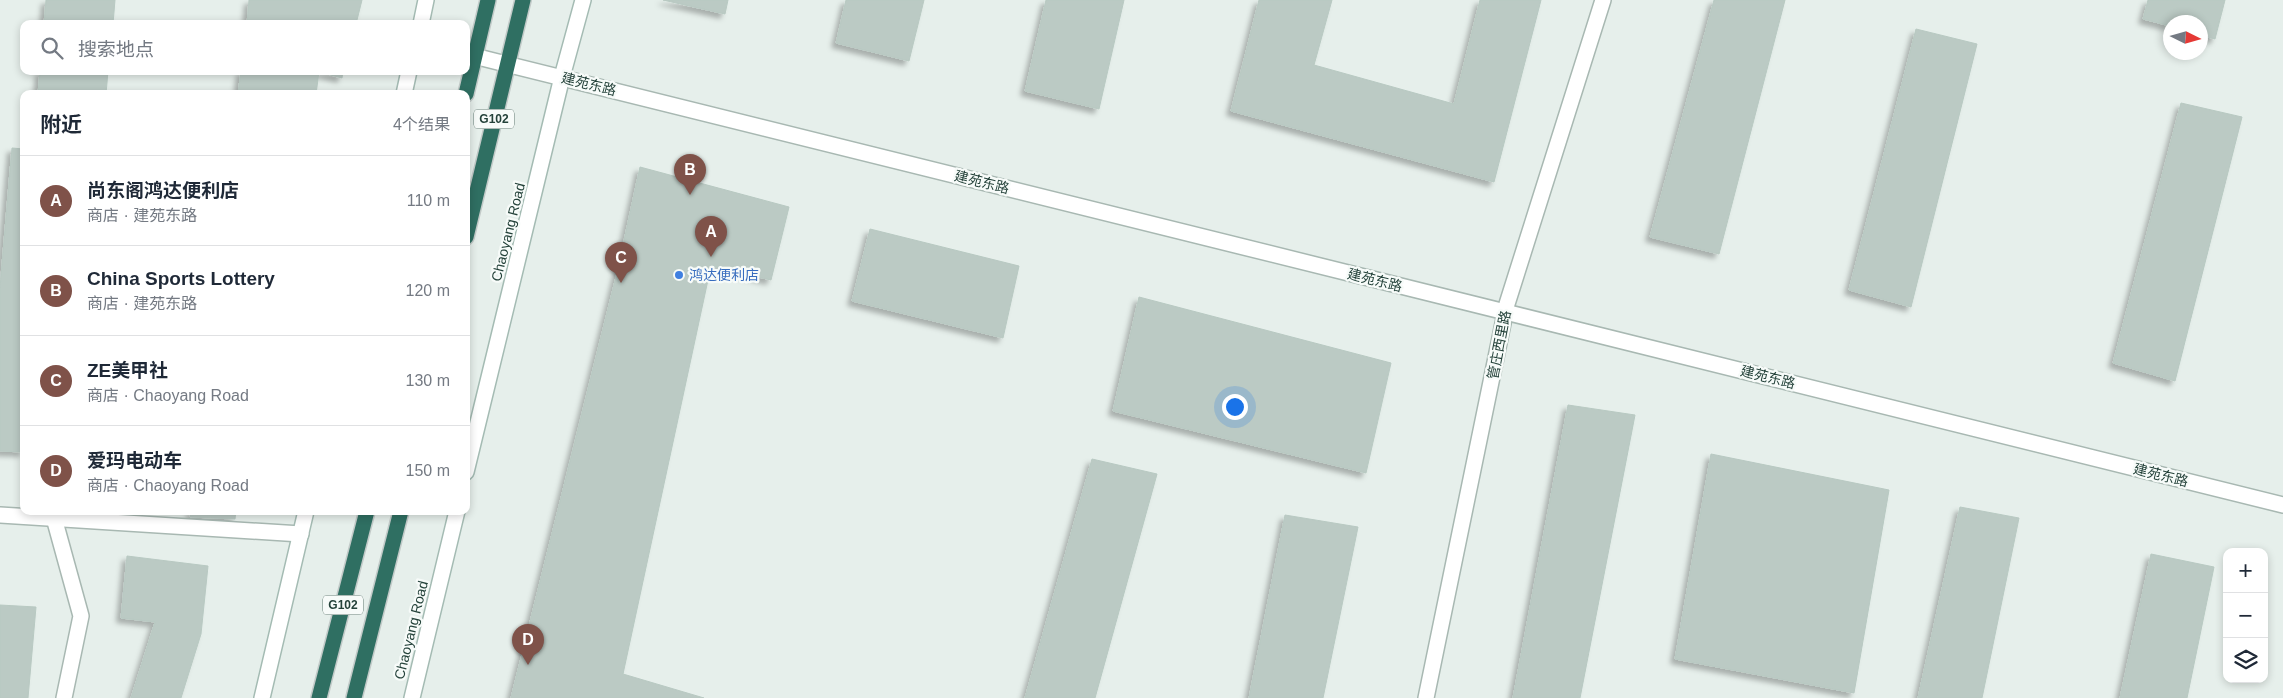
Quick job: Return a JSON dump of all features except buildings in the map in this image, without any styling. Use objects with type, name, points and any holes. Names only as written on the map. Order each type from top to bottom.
[{"type":"highway","name":"G102","points":[[470,55],[488,0]]},
{"type":"highway","name":"G102","points":[[470,220],[523,0]]},
{"type":"highway","name":"G102","points":[[466,90],[468,75]]},
{"type":"highway","name":"G102","points":[[320,698],[366,515]]},
{"type":"highway","name":"G102","points":[[354,698],[400,515]]},
{"type":"street","points":[[421,20],[426,0]]},
{"type":"street","name":"Chaoyang Road","points":[[470,456],[582,0]]},
{"type":"street","name":"管庄西里路","points":[[1426,698],[1507,304],[1602,0]]},
{"type":"street","name":"建苑东路","points":[[470,55],[2283,505]]},
{"type":"street","points":[[405,90],[408,75]]},
{"type":"street","points":[[0,515],[301,534]]},
{"type":"street","points":[[262,698],[305,515]]},
{"type":"street","name":"Chaoyang Road","points":[[412,698],[456,515]]},
{"type":"street","points":[[54,518],[81,616],[64,698]]},
{"type":"place","name":"China Sports Lottery","points":[[690,195]]},
{"type":"place","name":"尚东阁鸿达便利店","points":[[711,257]]},
{"type":"place","name":"鸿达便利店","points":[[679,275]]},
{"type":"place","name":"ZE美甲社","points":[[621,283]]},
{"type":"place","name":"爱玛电动车","points":[[528,665]]}]
